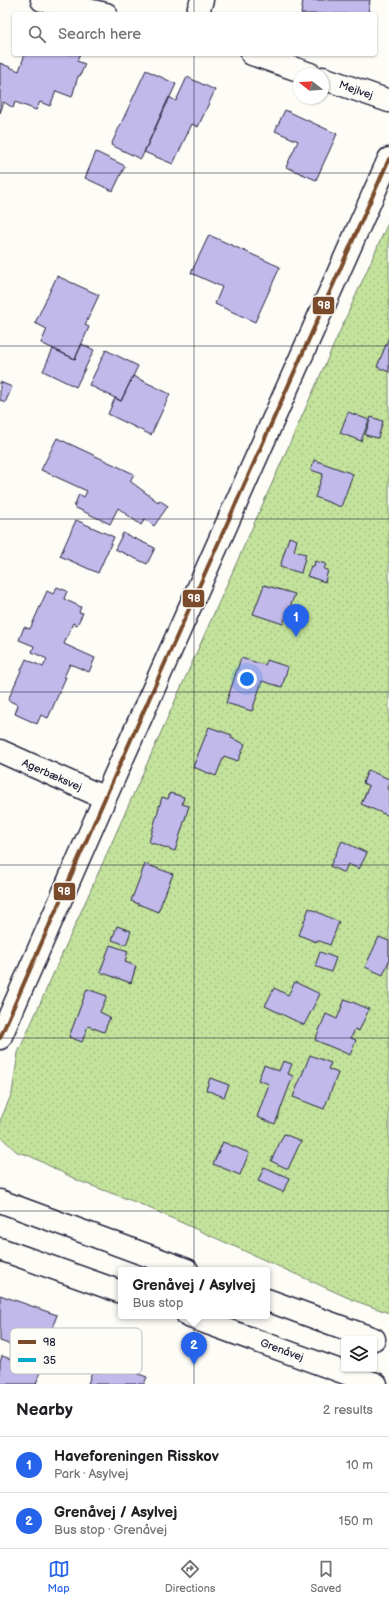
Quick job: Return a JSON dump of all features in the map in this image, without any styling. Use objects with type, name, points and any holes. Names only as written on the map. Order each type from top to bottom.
[{"type":"street","points":[[42,0],[97,12]]},
{"type":"street","points":[[198,12],[202,0]]},
{"type":"street","points":[[258,56],[293,68]]},
{"type":"street","name":"Mejlvej","points":[[329,80],[389,101]]},
{"type":"street","points":[[0,1038],[389,159]]},
{"type":"street","name":"Agerbæksvej","points":[[0,751],[105,798]]},
{"type":"street","points":[[0,1201],[179,1267]]},
{"type":"street","points":[[0,1249],[118,1291]]},
{"type":"street","points":[[270,1301],[366,1336]]},
{"type":"street","name":"Grenåvej","points":[[196,1319],[376,1384]]},
{"type":"street","points":[[377,1340],[389,1345]]},
{"type":"green space","points":[[389,221],[389,1313],[353,1300],[138,1203],[79,1181],[30,1156],[17,1152],[0,1136],[0,1121],[12,1093],[18,1053]]},
{"type":"building","points":[[303,0],[370,0],[368,12],[301,12]]},
{"type":"building","points":[[24,56],[79,56],[77,61],[85,64],[80,76],[78,76],[72,97],[56,91],[50,106],[40,102],[36,110],[15,102],[13,108],[4,102],[0,113],[0,63],[19,71]]},
{"type":"building","points":[[146,70],[176,84],[141,159],[111,145]]},
{"type":"building","points":[[187,77],[215,90],[198,127],[192,124],[173,164],[144,152],[169,97],[176,101]]},
{"type":"building","points":[[285,110],[337,134],[316,180],[286,167],[298,141],[275,131]]},
{"type":"building","points":[[96,152],[125,166],[113,191],[85,178]]},
{"type":"building","points":[[209,235],[280,267],[255,322],[215,304],[222,287],[191,273]]},
{"type":"building","points":[[57,276],[99,295],[85,325],[89,327],[75,359],[41,343],[47,329],[35,323]]},
{"type":"building","points":[[389,337],[389,372],[377,367]]},
{"type":"building","points":[[82,344],[94,350],[76,387],[43,371],[53,349],[75,359]]},
{"type":"building","points":[[106,350],[138,366],[121,401],[89,385]]},
{"type":"building","points":[[133,376],[170,394],[151,435],[108,414],[115,398],[121,401]]},
{"type":"building","points":[[0,382],[12,387],[5,403],[0,400]]},
{"type":"building","points":[[348,412],[369,420],[361,441],[340,433]]},
{"type":"building","points":[[371,417],[383,421],[378,438],[365,435]]},
{"type":"building","points":[[57,438],[134,474],[130,481],[158,502],[159,500],[168,506],[154,526],[145,519],[141,525],[118,508],[110,524],[74,507],[79,494],[84,497],[87,491],[41,470]]},
{"type":"building","points":[[314,460],[353,474],[341,507],[315,497],[323,474],[311,470]]},
{"type":"building","points":[[76,520],[114,537],[98,573],[60,556]]},
{"type":"building","points":[[123,533],[155,548],[147,564],[115,549]]},
{"type":"building","points":[[289,537],[297,540],[294,551],[306,554],[301,573],[280,567]]},
{"type":"building","points":[[315,561],[326,564],[324,569],[328,570],[325,582],[307,576],[311,566],[314,566]]},
{"type":"building","points":[[264,585],[295,594],[283,624],[253,614]]},
{"type":"building","points":[[57,587],[67,591],[64,599],[81,607],[79,612],[83,613],[77,625],[73,623],[64,644],[95,658],[89,672],[70,664],[64,677],[66,677],[48,718],[41,715],[37,724],[15,714],[18,705],[8,700],[26,659],[43,667],[47,659],[32,652],[34,646],[19,640],[24,627],[30,629],[47,591],[53,594]]},
{"type":"building","points":[[241,658],[265,665],[267,660],[288,667],[282,687],[262,681],[252,711],[226,703]]},
{"type":"building","points":[[209,727],[232,735],[231,738],[245,744],[238,761],[224,756],[216,776],[193,767]]},
{"type":"building","points":[[368,770],[389,779],[387,789],[389,790],[389,816],[361,804],[369,786],[363,783]]},
{"type":"building","points":[[170,793],[184,797],[182,804],[189,806],[175,851],[149,842],[162,797],[168,799]]},
{"type":"building","points":[[342,841],[367,853],[359,869],[348,864],[344,873],[330,866]]},
{"type":"building","points":[[145,864],[173,874],[158,912],[131,901]]},
{"type":"building","points":[[309,908],[339,922],[330,945],[317,940],[316,942],[299,935]]},
{"type":"building","points":[[117,926],[131,931],[126,945],[112,940]]},
{"type":"building","points":[[379,937],[389,941],[389,961],[383,975],[365,967]]},
{"type":"building","points":[[110,945],[128,951],[125,962],[136,966],[131,983],[100,972]]},
{"type":"building","points":[[320,952],[336,958],[331,972],[315,966]]},
{"type":"building","points":[[295,982],[320,994],[304,1025],[265,1006],[274,988],[288,995]]},
{"type":"building","points":[[87,989],[107,996],[100,1012],[110,1017],[104,1032],[88,1026],[82,1042],[69,1037]]},
{"type":"building","points":[[345,999],[369,1009],[359,1031],[355,1029],[351,1038],[356,1040],[350,1055],[315,1040],[326,1014],[337,1019]]},
{"type":"building","points":[[310,1055],[331,1063],[328,1069],[338,1073],[324,1109],[293,1097]]},
{"type":"building","points":[[283,1061],[292,1064],[288,1074],[293,1076],[275,1124],[257,1117],[269,1084],[258,1080],[264,1065],[279,1071]]},
{"type":"building","points":[[210,1078],[229,1085],[224,1097],[206,1090]]},
{"type":"building","points":[[284,1134],[301,1141],[288,1169],[271,1161]]},
{"type":"building","points":[[223,1142],[249,1153],[240,1175],[213,1164]]},
{"type":"building","points":[[264,1167],[289,1178],[283,1192],[258,1181]]},
{"type":"building","points":[[0,1295],[57,1315],[52,1328],[10,1328],[10,1345],[0,1341]]},
{"type":"building","points":[[2,1356],[10,1359],[10,1374],[39,1374],[36,1384],[0,1384],[0,1362]]},
{"type":"building","points":[[91,1374],[139,1374],[147,1377],[144,1384],[88,1384]]},
{"type":"transit line","name":"98","points":[[0,1038],[389,159]]},
{"type":"place","name":"Haveforeningen Risskov","points":[[296,637]]},
{"type":"place","name":"Grenåvej / Asylvej","points":[[194,1365]]}]
